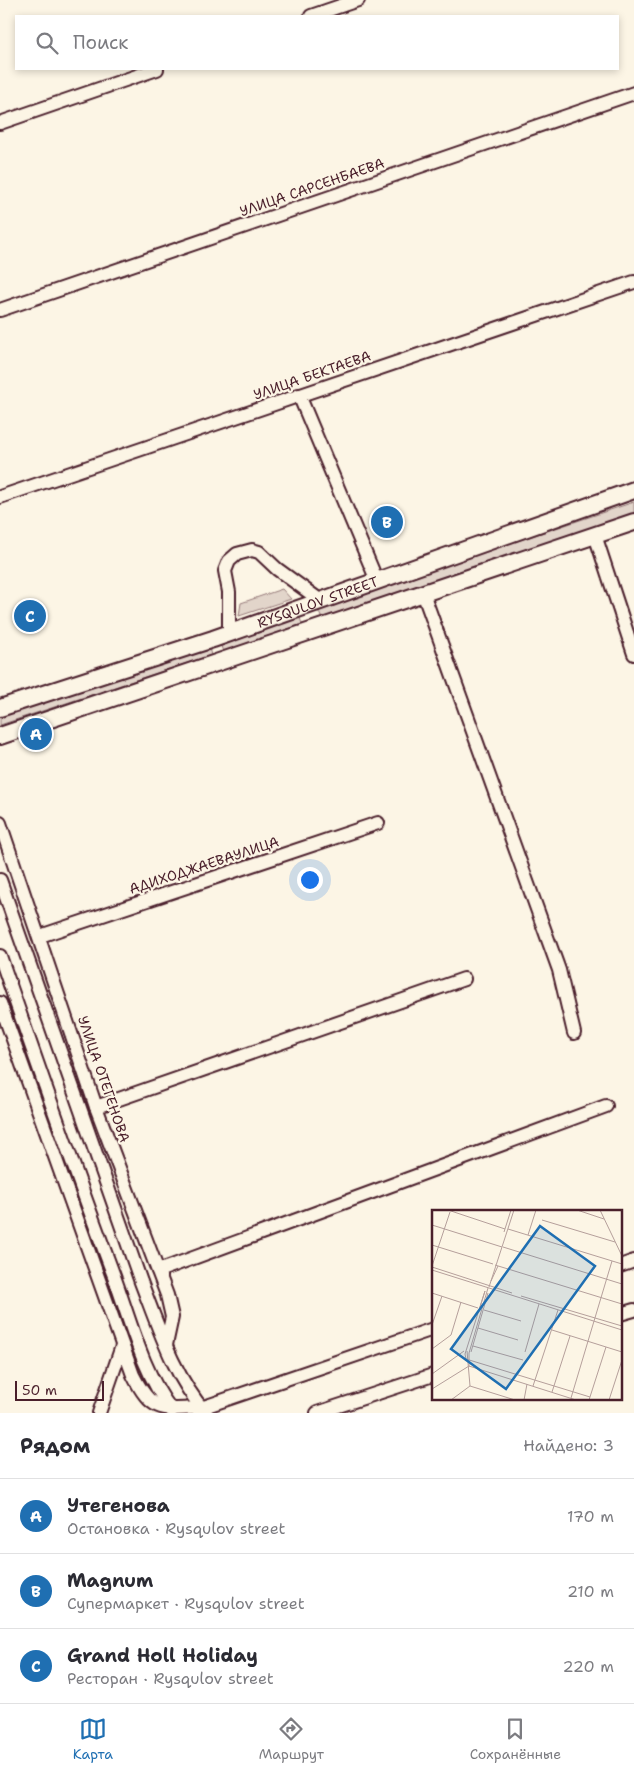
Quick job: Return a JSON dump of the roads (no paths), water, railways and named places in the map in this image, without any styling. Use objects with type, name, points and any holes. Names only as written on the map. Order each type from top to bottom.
[{"type":"main road","name":"RYSQULOV STREET","points":[[0,708],[229,634],[634,490]]},
{"type":"main road","name":"RYSQULOV STREET","points":[[0,736],[634,522]]},
{"type":"main road","points":[[303,607],[313,630]]},
{"type":"main road","points":[[213,639],[220,661]]},
{"type":"street","points":[[314,15],[358,0]]},
{"type":"street","points":[[0,122],[154,70]]},
{"type":"street","name":"УЛИЦА САРСЕНБАЕВА","points":[[0,310],[634,93]]},
{"type":"street","name":"УЛИЦА БЕКТАЕВА","points":[[0,497],[634,282]]},
{"type":"street","points":[[299,395],[377,581]]},
{"type":"street","points":[[595,535],[634,654]]},
{"type":"street","points":[[229,634],[230,592],[225,571],[229,561],[237,554],[252,550],[259,552],[277,569],[321,601]]},
{"type":"street","points":[[423,593],[558,970],[574,1033]]},
{"type":"street","name":"УЛИЦА ОТЕГЕНОВА","points":[[0,823],[40,936],[96,1107],[158,1271],[172,1317],[166,1345]]},
{"type":"street","name":"АДИХОДЖАЕВАУЛИЦА","points":[[40,936],[378,823]]},
{"type":"street","points":[[0,880],[78,1105],[166,1345],[204,1410]]},
{"type":"street","points":[[0,956],[82,1191],[135,1333],[161,1397],[173,1411]]},
{"type":"street","points":[[96,1107],[464,979]]},
{"type":"street","points":[[0,1003],[133,1376],[144,1396],[153,1404],[173,1411],[204,1410],[432,1330]]},
{"type":"street","points":[[158,1271],[606,1106]]},
{"type":"street","points":[[99,1413],[122,1346]]},
{"type":"street","points":[[317,1413],[432,1375]]},
{"type":"place","name":"Magnum","points":[[387,522]]},
{"type":"place","name":"Grand Holl Holiday","points":[[30,616]]},
{"type":"place","name":"Утегенова","points":[[36,734]]}]
